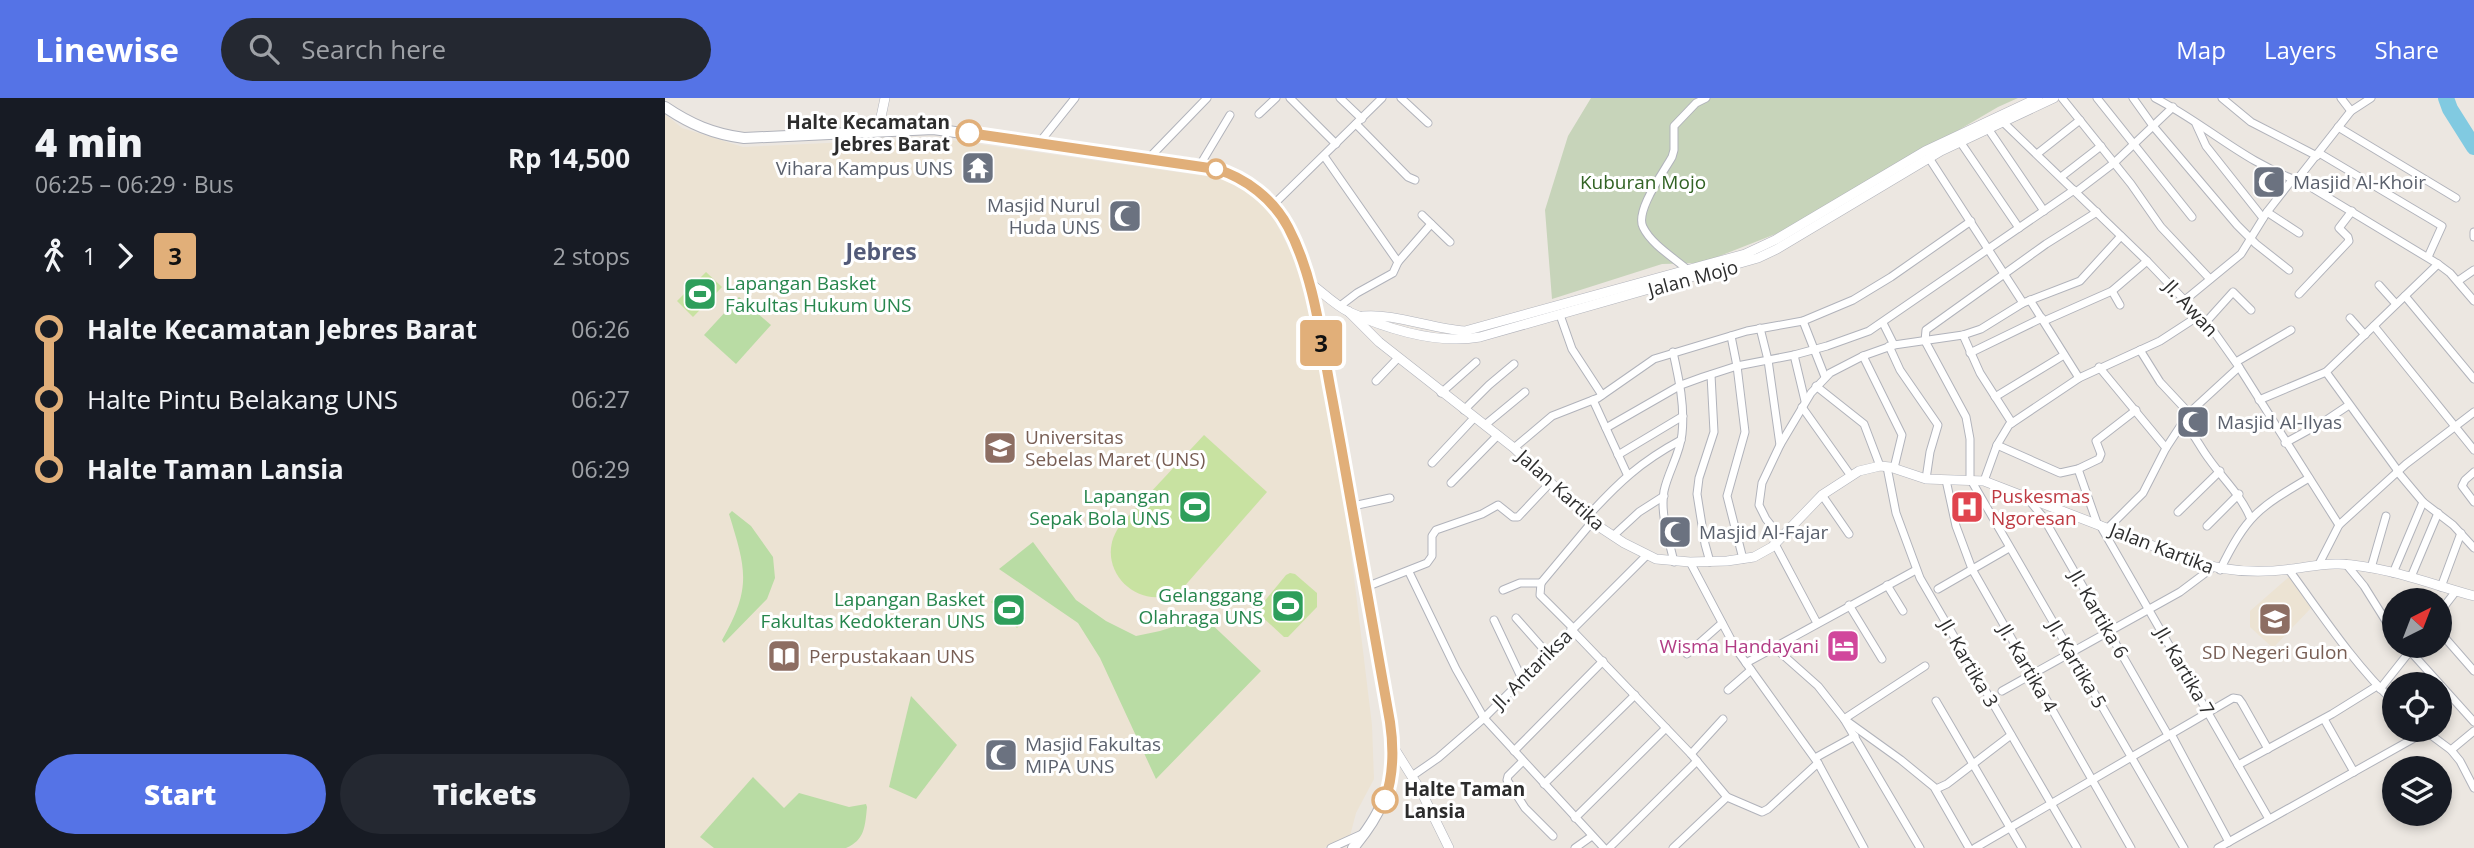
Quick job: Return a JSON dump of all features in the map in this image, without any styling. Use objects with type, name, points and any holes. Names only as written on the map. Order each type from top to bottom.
[{"type":"main road","points":[[665,107],[703,129],[734,136],[794,136],[933,129],[1148,160],[1201,165],[1240,178],[1273,205],[1292,235],[1310,283],[1353,506],[1394,748],[1389,788],[1376,817],[1353,848]]},
{"type":"street","points":[[878,131],[885,98]]},
{"type":"street","points":[[1039,143],[1075,98]]},
{"type":"street","points":[[1148,160],[1207,98]]},
{"type":"street","points":[[1259,114],[1276,98]]},
{"type":"street","points":[[1290,98],[1336,144]]},
{"type":"street","points":[[1340,98],[1404,173],[1415,180]]},
{"type":"street","points":[[1273,205],[1382,98]]},
{"type":"street","points":[[1401,98],[1427,123]]},
{"type":"street","points":[[1688,270],[1642,226],[1641,212],[1672,157],[1674,126],[1696,103],[1706,98]]},
{"type":"street","points":[[1361,316],[1375,315],[1434,328],[1465,331],[1628,290],[1756,249],[1925,151],[2002,119],[2038,98]]},
{"type":"street","name":"Jalan Mojo","points":[[1310,283],[1344,308],[1375,323],[1417,334],[1460,339],[1480,337],[1560,315],[1628,290],[1758,258],[1929,158],[1989,130],[2002,119],[2054,98]]},
{"type":"street","points":[[2062,98],[2161,227],[2210,279]]},
{"type":"street","points":[[2097,98],[2192,217]]},
{"type":"street","points":[[2133,98],[2211,196],[2251,239],[2289,270]]},
{"type":"street","points":[[2155,98],[2172,103],[2196,124],[2238,152],[2294,181],[2304,183],[2428,257],[2458,281],[2474,301]]},
{"type":"street","points":[[2222,98],[2251,122],[2318,155],[2442,226],[2428,257]]},
{"type":"street","points":[[2341,98],[2351,111]]},
{"type":"street","points":[[2185,300],[2238,258],[2265,215],[2318,155],[2351,111],[2371,98]]},
{"type":"street","points":[[1606,428],[1681,385],[1737,366],[1794,355],[1854,338],[1883,323],[2114,163],[2153,126],[2172,103]]},
{"type":"street","points":[[1201,165],[1230,115]]},
{"type":"street","name":"Jl. Awan","points":[[2002,119],[2206,322],[2238,365],[2339,525]]},
{"type":"street","points":[[2037,154],[2080,120]]},
{"type":"street","points":[[2196,124],[2206,146],[2265,215],[2299,233]]},
{"type":"street","points":[[2338,128],[2456,198]]},
{"type":"street","points":[[1989,130],[2044,211]]},
{"type":"street","points":[[1961,143],[2019,228]]},
{"type":"street","points":[[2061,177],[2101,146]]},
{"type":"street","points":[[1324,156],[1398,261]]},
{"type":"street","points":[[1929,158],[2005,273],[2043,320],[2079,378]]},
{"type":"street","points":[[2299,294],[2349,241],[2339,228],[2352,211]]},
{"type":"street","points":[[1971,480],[1970,439],[1966,417],[1925,341],[1928,328],[2097,212]]},
{"type":"street","points":[[1422,215],[1450,242]]},
{"type":"street","points":[[1514,448],[1552,416],[1602,395],[1654,359],[1731,335],[1803,321],[1841,305],[1874,288],[1971,221]]},
{"type":"street","points":[[1344,308],[1361,290],[1391,275],[1398,261],[1431,224]]},
{"type":"street","points":[[1817,623],[1761,510],[1759,495],[1780,445],[1816,386],[1825,377],[1863,356],[1891,345],[1981,330],[2027,301],[2080,281],[2121,236]]},
{"type":"street","points":[[1970,353],[2112,291],[2147,261]]},
{"type":"street","points":[[2259,400],[2326,372],[2438,264]]},
{"type":"street","points":[[2458,281],[2474,270]]},
{"type":"street","points":[[2379,285],[2396,304]]},
{"type":"street","points":[[2112,291],[2120,305]]},
{"type":"street","points":[[2206,322],[2233,292],[2251,310]]},
{"type":"street","points":[[2406,296],[2474,379]]},
{"type":"street","name":"Jalan Kartika","points":[[1344,308],[1398,358],[1514,448],[1590,519],[1646,556],[1674,562],[1710,562],[1743,559],[1765,552],[1822,495],[1851,475],[1867,468],[1887,467],[1926,479],[1984,481],[2216,569],[2248,572],[2289,570],[2319,564],[2346,564],[2411,577],[2474,596]]},
{"type":"street","points":[[1560,315],[1572,349],[1602,395]]},
{"type":"street","points":[[1984,481],[1997,445],[2006,428],[2012,423],[2079,378],[2166,337],[2200,315]]},
{"type":"street","points":[[2350,318],[2365,335]]},
{"type":"street","points":[[1803,321],[1825,377]]},
{"type":"street","points":[[1883,323],[1900,370],[1938,425],[1926,479]]},
{"type":"street","points":[[2374,326],[2474,450]]},
{"type":"street","points":[[1761,328],[1780,445]]},
{"type":"street","points":[[2102,525],[2143,493],[2166,448],[2189,413],[2238,365],[2291,330]]},
{"type":"street","points":[[1731,335],[1745,432],[1727,495],[1743,559]]},
{"type":"street","points":[[1963,335],[1970,353],[2012,423]]},
{"type":"street","points":[[2140,350],[2154,375],[2189,413]]},
{"type":"street","points":[[1673,352],[1681,385],[1683,416],[1681,440],[1664,496],[1665,517],[1674,562]]},
{"type":"street","points":[[1794,355],[1804,404],[1851,475]]},
{"type":"street","points":[[1995,397],[2064,355]]},
{"type":"street","points":[[1863,356],[1902,435],[1887,467]]},
{"type":"street","points":[[1376,381],[1398,358]]},
{"type":"street","points":[[1441,393],[1476,362]]},
{"type":"street","points":[[1464,410],[1514,364]]},
{"type":"street","points":[[2099,367],[2166,448]]},
{"type":"street","points":[[2326,372],[2423,502],[2461,533],[2474,548]]},
{"type":"street","points":[[1710,562],[1697,494],[1699,478],[1714,432],[1711,374]]},
{"type":"street","points":[[1816,386],[1864,424],[1887,467]]},
{"type":"street","points":[[1485,425],[1525,392]]},
{"type":"street","points":[[1593,400],[1627,474]]},
{"type":"street","points":[[2285,443],[2349,404]]},
{"type":"street","points":[[1997,445],[2060,474],[2099,459],[2101,454],[2096,440],[2136,410]]},
{"type":"street","points":[[2319,564],[2339,525],[2398,471],[2474,412]]},
{"type":"street","points":[[1618,455],[1683,416]]},
{"type":"street","points":[[1432,463],[1474,418]]},
{"type":"street","points":[[2183,423],[2239,495],[2251,517]]},
{"type":"street","points":[[1451,483],[1498,435]]},
{"type":"street","points":[[1681,440],[1627,474],[1541,583],[1540,595],[1691,754],[1727,797],[1762,812],[1817,761],[1855,736]]},
{"type":"street","name":"Jl. Kartika 3","points":[[1887,467],[1896,513],[1916,570],[2077,848]]},
{"type":"street","name":"Jl. Kartika 7","points":[[2078,469],[2102,525],[2269,819]]},
{"type":"street","points":[[2178,513],[2220,471]]},
{"type":"street","points":[[2474,472],[2462,486],[2474,502]]},
{"type":"street","points":[[2002,691],[2216,569],[2251,517],[2269,502],[2309,478]]},
{"type":"street","name":"Jl. Kartika 4","points":[[1947,480],[1960,539],[1972,569],[2131,848]]},
{"type":"street","name":"Jl. Kartika 5","points":[[1971,480],[2184,848]]},
{"type":"street","points":[[1366,587],[1409,572],[1431,558],[1432,536],[1436,530],[1482,514],[1498,505],[1513,517],[1518,517],[1551,483]]},
{"type":"street","points":[[1822,495],[1849,534]]},
{"type":"street","points":[[2207,526],[2239,495]]},
{"type":"street","points":[[1613,536],[1639,512],[1664,496]]},
{"type":"street","name":"Jl. Kartika 6","points":[[2024,496],[2041,513],[2229,842]]},
{"type":"street","points":[[1353,506],[1390,498]]},
{"type":"street","points":[[2393,573],[2423,502]]},
{"type":"street","points":[[2411,577],[2438,513]]},
{"type":"street","points":[[2371,568],[2386,516]]},
{"type":"street","points":[[2441,587],[2461,533]]},
{"type":"street","points":[[1938,589],[2009,548]]},
{"type":"street","name":"Jl. Antariksa","points":[[1412,776],[1438,758],[1483,718],[1646,556]]},
{"type":"street","points":[[1690,562],[1748,666],[1817,761],[1864,848]]},
{"type":"street","points":[[2346,564],[2382,615]]},
{"type":"street","points":[[1728,690],[1748,666],[1775,647],[1916,570]]},
{"type":"street","points":[[2289,570],[2382,691]]},
{"type":"street","points":[[1409,572],[1483,718],[1604,848]]},
{"type":"street","points":[[1503,590],[1520,583],[1541,583]]},
{"type":"street","points":[[1887,585],[1903,611]]},
{"type":"street","points":[[2452,596],[2456,591]]},
{"type":"street","points":[[1849,605],[1882,659]]},
{"type":"street","points":[[1516,618],[1548,653]]},
{"type":"street","points":[[1494,620],[1522,679]]},
{"type":"street","points":[[1686,654],[1722,623]]},
{"type":"street","points":[[2452,645],[2473,667]]},
{"type":"street","points":[[1775,647],[1811,679],[1844,719],[1920,848]]},
{"type":"street","points":[[2238,765],[2379,688],[2404,658]]},
{"type":"street","points":[[2416,658],[2474,722]]},
{"type":"street","points":[[1514,751],[1602,661]]},
{"type":"street","points":[[1844,719],[1925,666]]},
{"type":"street","points":[[1544,784],[1635,695]]},
{"type":"street","points":[[1844,719],[1936,789],[1972,848],[2231,699],[2239,699],[2268,749]]},
{"type":"street","points":[[1936,701],[2022,848]]},
{"type":"street","points":[[1691,754],[1723,719]]},
{"type":"street","points":[[2324,719],[2354,772]]},
{"type":"street","points":[[1575,818],[1666,728]]},
{"type":"street","points":[[2451,750],[2474,731]]},
{"type":"street","points":[[1936,789],[2011,736]]},
{"type":"street","points":[[2218,848],[2405,742]]},
{"type":"street","points":[[2440,742],[2451,750],[2474,788]]},
{"type":"street","points":[[1394,748],[1412,776],[1449,848]]},
{"type":"street","points":[[1523,761],[1507,780],[1525,808],[1553,836]]},
{"type":"street","points":[[1609,848],[1697,761]]},
{"type":"street","points":[[1673,848],[1727,797]]},
{"type":"street","points":[[1331,848],[1366,833]]},
{"type":"street","points":[[1575,848],[1592,836]]},
{"type":"shaded area","name":"Universitas Sebelas Maret (UNS)","points":[[665,114],[682,128],[743,147],[936,138],[1226,179],[1267,205],[1302,274],[1346,511],[1372,725],[1374,779],[1356,813],[1350,836],[1324,848],[665,848]]},
{"type":"shaded area","name":"SD Negeri Gulon","points":[[2289,577],[2312,607],[2273,648],[2250,627],[2250,611]]},
{"type":"green space","name":"Kuburan Mojo","points":[[1591,98],[2018,98],[1998,107],[1791,228],[1712,259],[1698,263],[1662,264],[1552,299],[1545,210],[1568,136]]},
{"type":"green space","name":"Lapangan Basket Fakultas Hukum UNS","points":[[706,272],[722,287],[693,317],[677,301]]},
{"type":"green space","points":[[739,297],[771,325],[736,364],[704,335]]},
{"type":"green space","name":"Lapangan Sepak Bola UNS","points":[[1204,435],[1267,492],[1182,589],[1165,596],[1149,597],[1135,592],[1114,570],[1111,555],[1113,539],[1122,523]]},
{"type":"green space","points":[[732,511],[751,526],[773,557],[775,578],[767,599],[724,643],[722,640],[738,606],[743,578],[729,514]]},
{"type":"green space","points":[[1033,542],[1076,600],[1106,621],[1136,636],[1204,617],[1261,671],[1156,779],[1100,658],[1078,623],[999,569]]},
{"type":"green space","name":"Gelanggang Olahraga UNS","points":[[1290,573],[1295,574],[1317,593],[1317,607],[1288,637],[1284,637],[1259,614],[1258,609]]},
{"type":"green space","name":"Lapangan Basket Fakultas Kedokteran UNS","points":[[1000,593],[1026,618],[1017,628],[991,602]]},
{"type":"green space","points":[[911,696],[957,745],[916,799],[889,787]]},
{"type":"green space","points":[[753,777],[784,808],[799,793],[849,807],[866,804],[863,832],[857,841],[846,848],[714,848],[700,837]]},
{"type":"waterway","points":[[2446,98],[2474,147]]},
{"type":"bus line","name":"3","points":[[969,133],[1148,160],[1201,165],[1227,172],[1254,188],[1284,220],[1310,283],[1353,506],[1394,748],[1385,800]]},
{"type":"place","name":"Halte Kecamatan Jebres Barat","points":[[969,133]]},
{"type":"place","name":"Vihara Kampus UNS","points":[[978,168]]},
{"type":"place","name":"Masjid Al-Khoir","points":[[2269,182]]},
{"type":"place","name":"Masjid Nurul Huda UNS","points":[[1125,216]]},
{"type":"place","name":"Lapangan Basket Fakultas Hukum UNS","points":[[700,294]]},
{"type":"place","name":"Masjid Al-Ilyas","points":[[2193,422]]},
{"type":"place","name":"Universitas Sebelas Maret (UNS)","points":[[1000,448]]},
{"type":"place","name":"Lapangan Sepak Bola UNS","points":[[1195,507]]},
{"type":"place","name":"Puskesmas Ngoresan","points":[[1967,507]]},
{"type":"place","name":"Masjid Al-Fajar","points":[[1675,532]]},
{"type":"place","name":"Gelanggang Olahraga UNS","points":[[1288,606]]},
{"type":"place","name":"Lapangan Basket Fakultas Kedokteran UNS","points":[[1009,610]]},
{"type":"place","name":"SD Negeri Gulon","points":[[2275,619]]},
{"type":"place","name":"Wisma Handayani","points":[[1843,646]]},
{"type":"place","name":"Perpustakaan UNS","points":[[784,656]]},
{"type":"place","name":"Masjid Fakultas MIPA UNS","points":[[1001,755]]},
{"type":"place","name":"Halte Taman Lansia","points":[[1385,800]]},
{"type":"district","name":"Jebres","points":[[881,251]]}]
